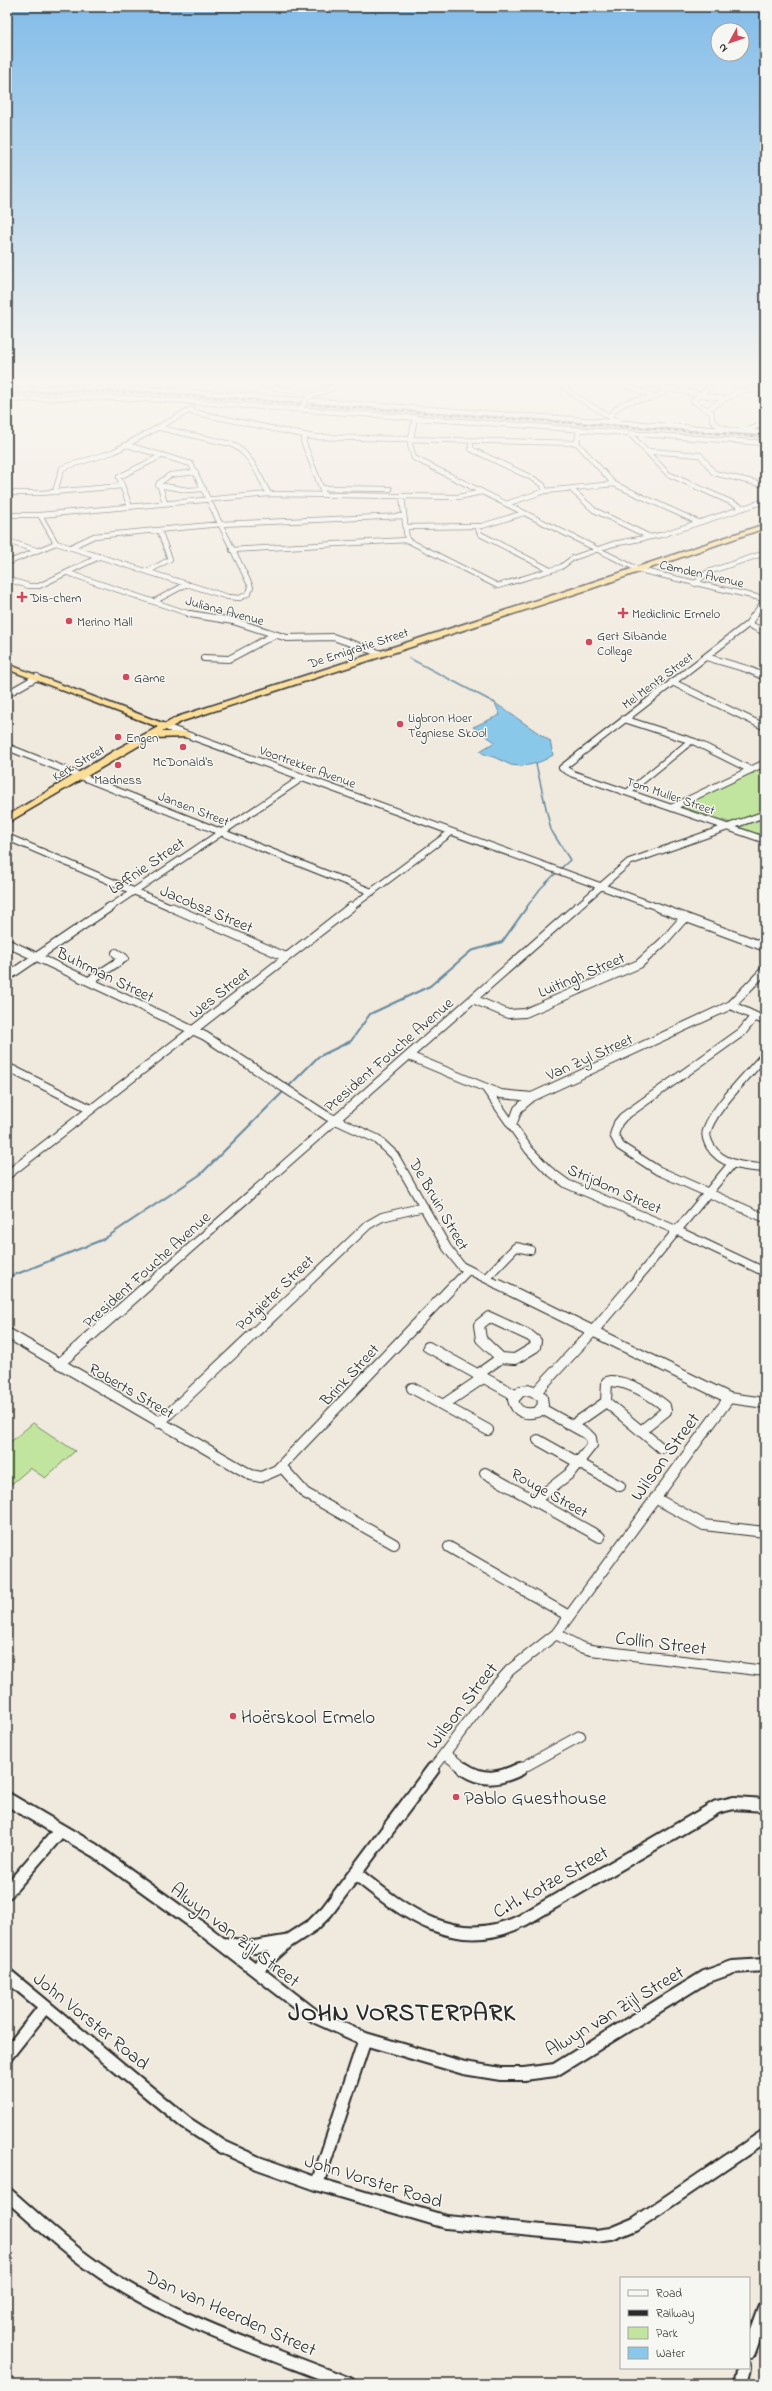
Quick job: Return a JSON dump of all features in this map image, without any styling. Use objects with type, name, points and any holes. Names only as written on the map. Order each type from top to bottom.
[{"type":"highway","name":"De Emigratie Street","points":[[163,726],[185,717],[765,526]]},
{"type":"highway","name":"Voortrekker Avenue","points":[[7,666],[163,726]]},
{"type":"highway","points":[[185,717],[181,727],[186,735],[166,734],[141,739],[145,727],[143,718],[185,717]]},
{"type":"highway","name":"Kerk Street","points":[[7,820],[163,726]]},
{"type":"street","points":[[126,497],[130,506]]},
{"type":"street","points":[[163,497],[165,503]]},
{"type":"street","points":[[7,515],[40,515],[238,497]]},
{"type":"street","points":[[402,497],[405,527],[408,540]]},
{"type":"street","points":[[439,497],[466,497]]},
{"type":"street","name":"Camden Avenue","points":[[491,497],[636,569],[695,584],[765,599]]},
{"type":"street","points":[[506,504],[528,497]]},
{"type":"street","points":[[579,497],[590,508],[650,537]]},
{"type":"street","points":[[642,497],[698,522]]},
{"type":"street","points":[[718,497],[744,508]]},
{"type":"street","points":[[7,563],[56,543],[228,597],[242,597],[249,593],[251,588],[209,499]]},
{"type":"street","points":[[232,550],[408,540],[494,586],[502,586],[563,566],[574,557],[619,543],[650,537],[765,501]]},
{"type":"street","points":[[405,527],[477,526],[524,513]]},
{"type":"street","points":[[40,515],[56,543]]},
{"type":"street","points":[[71,547],[92,537],[221,524],[404,516]]},
{"type":"street","points":[[477,526],[480,534],[550,570]]},
{"type":"street","points":[[149,571],[170,559],[159,530]]},
{"type":"street","points":[[7,540],[36,550]]},
{"type":"street","points":[[695,584],[708,572],[765,552]]},
{"type":"street","points":[[7,579],[34,587],[68,573],[101,556]]},
{"type":"street","name":"Juliana Avenue","points":[[68,573],[197,615],[233,621],[274,635],[293,638],[333,637],[379,653]]},
{"type":"street","points":[[155,601],[187,584]]},
{"type":"street","name":"Mel Mentz Street","points":[[569,772],[563,767],[748,624],[765,599]]},
{"type":"street","points":[[748,624],[765,632]]},
{"type":"street","points":[[204,658],[222,660],[231,658],[274,635]]},
{"type":"street","points":[[706,657],[747,669],[765,677]]},
{"type":"street","points":[[7,694],[37,677]]},
{"type":"street","points":[[672,682],[765,727]]},
{"type":"street","points":[[624,719],[691,741],[751,770]]},
{"type":"street","name":"Voortrekker Avenue","points":[[163,726],[450,833],[601,886],[765,947]]},
{"type":"street","points":[[628,792],[691,741]]},
{"type":"street","name":"Jansen Street","points":[[7,747],[372,892]]},
{"type":"street","points":[[672,807],[765,763]]},
{"type":"street","name":"Tom Muller Street","points":[[569,772],[765,840]]},
{"type":"street","name":"Laffnie Street","points":[[7,977],[132,891],[302,778]]},
{"type":"street","name":"President Fouche Avenue","points":[[59,1364],[601,886],[637,858],[765,814]]},
{"type":"street","name":"Wes Street","points":[[7,1175],[286,957],[450,833]]},
{"type":"street","name":"Jacobsz Street","points":[[7,837],[286,957]]},
{"type":"street","name":"Luitingh Street","points":[[472,999],[508,1014],[525,1013],[638,964],[663,942],[686,917]]},
{"type":"street","name":"Buhrman Street","points":[[7,943],[193,1031]]},
{"type":"street","points":[[89,981],[124,958],[116,953]]},
{"type":"street","name":"Van Zyl Street","points":[[409,1056],[487,1090],[508,1096],[532,1097],[689,1026],[731,1005],[765,970]]},
{"type":"street","points":[[731,1005],[765,1021]]},
{"type":"street","points":[[754,1017],[742,1032],[623,1117],[615,1130],[614,1135],[620,1146],[639,1160],[765,1218]]},
{"type":"street","name":"De Bruin Street","points":[[193,1031],[205,1036],[281,1087],[334,1120],[353,1127],[383,1142],[394,1155],[452,1256],[468,1270],[594,1330],[729,1398],[765,1403]]},
{"type":"street","points":[[765,1055],[713,1117],[707,1127],[707,1137],[711,1146],[731,1165],[765,1168]]},
{"type":"street","points":[[7,1067],[91,1109]]},
{"type":"street","name":"Strijdom Street","points":[[487,1090],[540,1163],[566,1184],[676,1230],[765,1272]]},
{"type":"street","points":[[512,1125],[518,1109],[532,1097]]},
{"type":"street","points":[[536,1392],[594,1330],[731,1165]]},
{"type":"street","name":"Potgieter Street","points":[[159,1423],[368,1224],[387,1215],[424,1207]]},
{"type":"street","points":[[486,1278],[516,1247],[519,1246],[530,1250]]},
{"type":"street","name":"Brink Street","points":[[243,1470],[261,1477],[273,1473],[281,1466],[468,1270]]},
{"type":"street","points":[[443,1405],[501,1358],[515,1360],[535,1347],[536,1341],[530,1336],[489,1317],[483,1320],[479,1325],[480,1336],[483,1342],[501,1358]]},
{"type":"street","name":"Roberts Street","points":[[7,1333],[159,1423],[243,1470]]},
{"type":"street","points":[[428,1347],[515,1395]]},
{"type":"street","points":[[640,1432],[664,1413],[666,1408],[661,1402],[625,1383],[614,1380],[606,1384],[606,1402],[640,1432],[660,1448]]},
{"type":"street","points":[[412,1388],[488,1430]]},
{"type":"street","points":[[515,1395],[526,1390],[536,1392],[544,1401],[542,1409]]},
{"type":"street","points":[[515,1395],[514,1404],[520,1411],[533,1413],[542,1409]]},
{"type":"street","name":"Wilson Street","points":[[256,1970],[287,1942],[304,1932],[321,1918],[501,1680],[556,1634],[729,1398]]},
{"type":"street","points":[[573,1425],[606,1402]]},
{"type":"street","points":[[534,1501],[562,1482],[579,1464],[592,1445],[591,1438],[573,1425],[542,1409]]},
{"type":"street","points":[[538,1440],[620,1486]]},
{"type":"street","points":[[281,1466],[310,1497],[348,1520],[394,1544]]},
{"type":"street","name":"Rouge Street","points":[[485,1473],[600,1537]]},
{"type":"street","points":[[655,1498],[690,1519],[704,1525],[765,1532]]},
{"type":"street","points":[[449,1547],[569,1616]]},
{"type":"street","name":"Collin Street","points":[[556,1634],[580,1647],[591,1650],[765,1671]]},
{"type":"street","points":[[445,1754],[473,1774],[490,1779],[514,1771],[580,1736]]},
{"type":"street","name":"Alwyn van Zijl Street","points":[[7,1799],[94,1850],[222,1944],[285,1995],[316,2017],[366,2039],[464,2068],[501,2074],[542,2072],[565,2065],[664,2000],[705,1977],[733,1967],[765,1965]]},
{"type":"street","name":"C.H. Kotze Street","points":[[355,1873],[408,1914],[436,1928],[466,1932],[496,1932],[523,1920],[717,1807],[734,1803],[765,1805]]},
{"type":"street","points":[[7,1892],[60,1831]]},
{"type":"street","points":[[222,1944],[255,1947],[287,1942]]},
{"type":"street","name":"John Vorster Road","points":[[7,1975],[205,2136],[258,2163],[317,2184],[446,2222],[596,2236],[611,2234],[635,2224],[765,2136]]},
{"type":"street","points":[[7,2055],[45,2007]]},
{"type":"street","points":[[317,2184],[366,2039]]},
{"type":"street","name":"Dan van Heerden Street","points":[[7,2194],[73,2251],[117,2282],[170,2310],[349,2384]]},
{"type":"street","points":[[750,2350],[765,2308]]},
{"type":"street","points":[[740,2384],[744,2369]]},
{"type":"green space","points":[[765,765],[765,812],[731,823],[681,807]]},
{"type":"green space","points":[[765,818],[765,837],[738,827]]},
{"type":"green space","points":[[33,1423],[75,1451],[45,1478],[30,1468],[7,1488],[7,1445]]},
{"type":"water","points":[[495,703],[550,741],[553,755],[533,764],[516,766],[482,753],[480,751],[495,742],[473,727],[500,715]]},
{"type":"waterway","points":[[409,658],[495,703]]},
{"type":"waterway","points":[[536,764],[551,830],[570,860],[560,869]]},
{"type":"waterway","points":[[526,908],[540,889],[557,872]]},
{"type":"waterway","points":[[7,1278],[104,1239],[201,1174],[318,1057],[351,1041],[370,1014],[430,986],[471,951],[502,942],[527,907]]},
{"type":"place","name":"Dis-chem","points":[[22,597]]},
{"type":"place","name":"Mediclinic Ermelo","points":[[623,613]]},
{"type":"place","name":"Merino Mall","points":[[69,621]]},
{"type":"place","name":"Gert Sibande College","points":[[589,642]]},
{"type":"place","name":"Game","points":[[126,677]]},
{"type":"place","name":"Ligbron Hoer Tegniese Skool","points":[[400,724]]},
{"type":"place","name":"Engen","points":[[118,737]]},
{"type":"place","name":"McDonald's","points":[[183,747]]},
{"type":"place","name":"Madness","points":[[118,765]]},
{"type":"place","name":"Hoërskool Ermelo","points":[[233,1716]]},
{"type":"place","name":"Pablo Guesthouse","points":[[456,1797]]},
{"type":"district","name":"JOHN VORSTERPARK","points":[[402,2012]]}]
